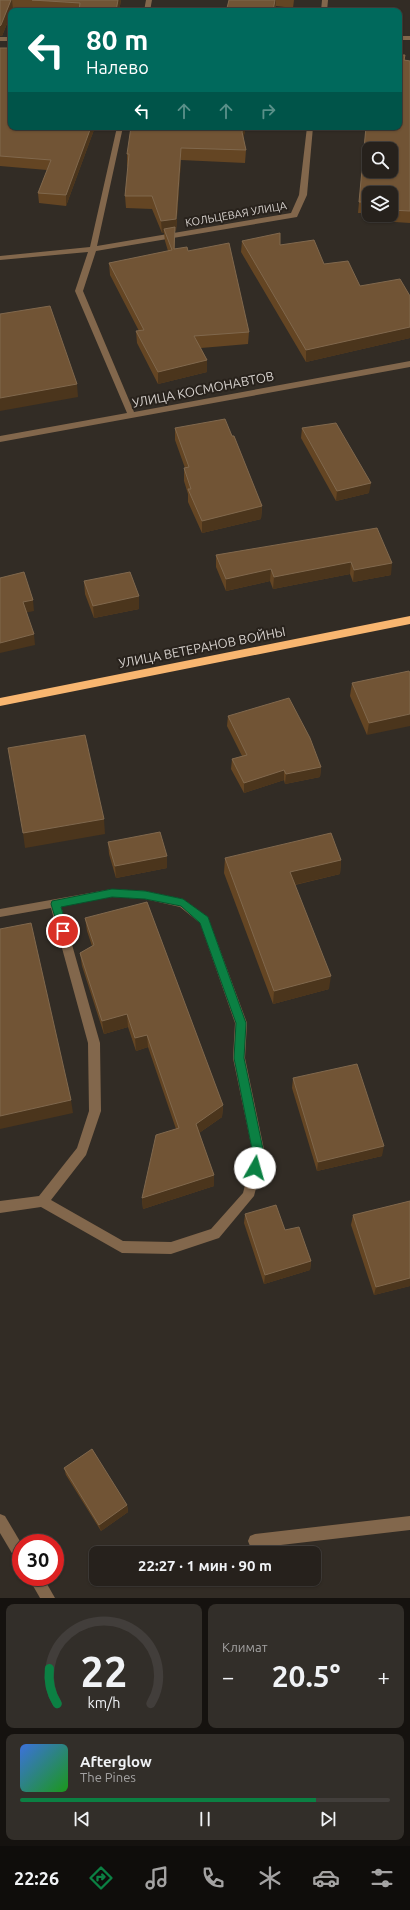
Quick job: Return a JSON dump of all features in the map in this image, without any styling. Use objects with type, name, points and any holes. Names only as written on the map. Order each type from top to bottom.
[{"type":"highway","name":"УЛИЦА ВЕТЕРАНОВ ВОЙНЫ","points":[[0,702],[410,620]]},
{"type":"street","points":[[119,130],[93,249],[79,291],[132,416]]},
{"type":"street","name":"КОЛЬЦЕВАЯ УЛИЦА","points":[[0,258],[93,249],[294,215],[303,195],[310,130]]},
{"type":"street","name":"УЛИЦА КОСМОНАВТОВ","points":[[0,439],[410,364]]},
{"type":"street","points":[[0,913],[112,893],[145,895],[183,903],[204,920],[241,1023],[239,1058],[259,1154],[248,1196],[214,1234],[171,1248],[122,1247],[42,1201],[0,1206]]},
{"type":"street","points":[[42,1201],[82,1151],[95,1111],[94,1043],[55,904]]},
{"type":"street","points":[[0,1521],[12,1540]]},
{"type":"street","points":[[255,1541],[410,1523]]},
{"type":"street","points":[[40,1586],[48,1598]]},
{"type":"building","points":[[0,0],[11,0],[0,26]]},
{"type":"building","points":[[32,0],[118,0],[117,8],[79,8],[80,3]]},
{"type":"building","points":[[229,0],[275,0],[274,8],[227,8]]},
{"type":"building","points":[[0,48],[8,48],[8,130],[90,130],[66,195],[38,193],[51,160],[0,156]]},
{"type":"building","points":[[402,55],[405,55],[404,60],[410,61],[410,211],[398,210],[398,186],[362,186],[362,202],[359,202],[362,170],[362,178],[398,178],[398,142],[365,142],[366,130],[402,130]]},
{"type":"building","points":[[131,130],[242,130],[246,150],[181,148],[176,219],[161,221],[152,196],[125,196],[129,154],[127,154]]},
{"type":"building","points":[[175,227],[174,249],[187,247],[188,251],[229,243],[249,332],[194,336],[207,360],[158,372],[136,331],[144,330],[109,263],[172,250],[164,229]]},
{"type":"building","points":[[280,233],[280,245],[314,240],[324,264],[348,261],[360,286],[400,279],[410,296],[410,327],[306,350],[242,241]]},
{"type":"building","points":[[50,306],[77,384],[0,398],[0,314]]},
{"type":"building","points":[[225,419],[232,436],[234,436],[262,506],[202,521],[188,489],[191,489],[184,468],[189,467],[175,428]]},
{"type":"building","points":[[336,423],[371,483],[337,491],[302,428]]},
{"type":"building","points":[[377,528],[392,563],[354,570],[351,562],[274,577],[271,569],[226,579],[216,555]]},
{"type":"building","points":[[24,572],[33,600],[23,602],[34,634],[0,643],[0,578]]},
{"type":"building","points":[[130,572],[139,596],[93,606],[84,581]]},
{"type":"building","points":[[409,671],[410,714],[369,723],[352,683]]},
{"type":"building","points":[[289,698],[310,738],[321,767],[286,774],[284,770],[244,783],[232,759],[247,755],[228,716]]},
{"type":"building","points":[[85,735],[104,819],[23,833],[8,748]]},
{"type":"building","points":[[160,832],[167,856],[115,866],[108,842]]},
{"type":"building","points":[[331,833],[341,860],[290,872],[331,976],[274,991],[225,858]]},
{"type":"building","points":[[147,902],[223,1105],[196,1124],[214,1175],[142,1198],[156,1135],[179,1128],[147,1035],[135,1038],[127,1014],[102,1021],[80,953],[94,945],[85,918]]},
{"type":"building","points":[[31,923],[71,1100],[0,1116],[0,929]]},
{"type":"building","points":[[357,1064],[384,1146],[318,1162],[293,1078]]},
{"type":"building","points":[[410,1201],[410,1278],[376,1287],[353,1215]]},
{"type":"building","points":[[276,1205],[285,1230],[299,1227],[311,1261],[265,1275],[245,1214]]},
{"type":"building","points":[[92,1449],[127,1505],[99,1525],[64,1468]]},
{"type":"route","points":[[63,931],[55,904],[112,893],[145,895],[183,903],[204,920],[241,1023],[239,1058],[259,1154],[255,1168]]}]
